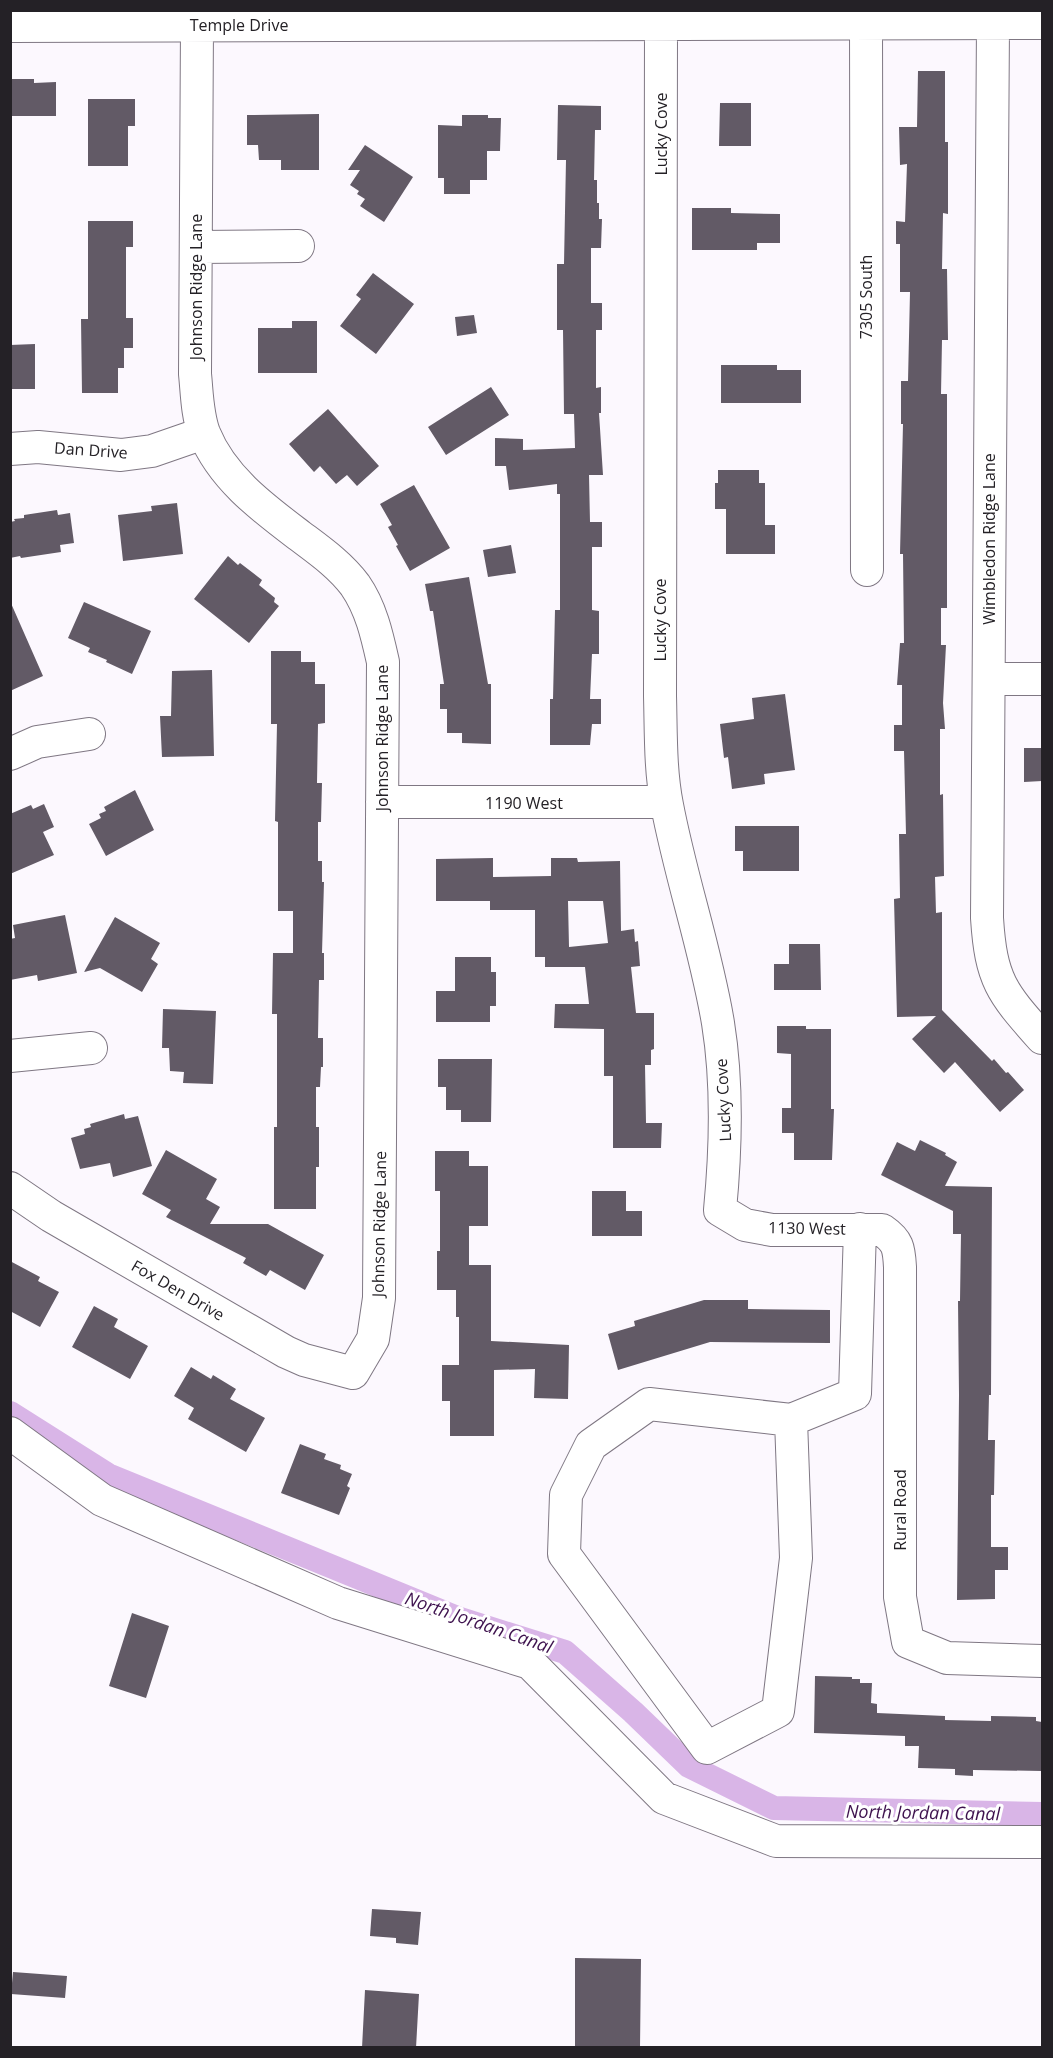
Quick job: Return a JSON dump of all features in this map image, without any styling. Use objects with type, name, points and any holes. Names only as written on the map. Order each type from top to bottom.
[{"type":"street","name":"Temple Drive","points":[[10,26],[197,25],[533,17],[661,24],[866,24],[906,18],[993,24],[1042,23]]},
{"type":"street","name":"Lucky Cove","points":[[661,24],[660,696],[666,802],[708,972],[718,1025],[724,1082],[726,1152],[720,1210]]},
{"type":"street","name":"7305 South","points":[[866,24],[867,570]]},
{"type":"street","name":"Wimbledon Ridge Lane","points":[[993,24],[987,918],[989,950],[995,974],[1007,997],[1042,1038]]},
{"type":"street","name":"Johnson Ridge Lane","points":[[197,25],[195,374],[198,408],[204,433],[218,459],[238,485],[260,506],[334,562],[355,585],[373,618],[383,662],[379,1298],[373,1339],[354,1373]]},
{"type":"street","points":[[197,247],[298,246]]},
{"type":"street","name":"Dan Drive","points":[[10,449],[38,447],[121,456],[152,451],[204,433]]},
{"type":"street","points":[[989,679],[1042,679]]},
{"type":"street","points":[[10,754],[37,742],[89,734]]},
{"type":"street","name":"1190 West","points":[[382,802],[666,802]]},
{"type":"street","points":[[10,1056],[91,1048]]},
{"type":"street","name":"Fox Den Drive","points":[[10,1188],[51,1216],[286,1353],[354,1373]]},
{"type":"street","name":"1130 West","points":[[720,1210],[745,1225],[772,1230],[882,1230],[895,1239]]},
{"type":"street","points":[[790,1420],[796,1558],[778,1710],[707,1748],[564,1554],[566,1495],[591,1445],[649,1404],[790,1420],[855,1394],[860,1229]]},
{"type":"street","name":"Rural Road","points":[[895,1239],[900,1267],[900,1597],[908,1642],[947,1658],[1042,1661]]},
{"type":"street","points":[[10,1433],[102,1500],[338,1603],[530,1663],[663,1798],[776,1840],[1042,1842]]},
{"type":"building","points":[[918,71],[945,71],[945,142],[948,142],[948,214],[943,213],[942,269],[947,269],[948,340],[942,340],[941,394],[947,394],[947,608],[941,608],[941,645],[946,645],[943,703],[945,729],[940,729],[944,876],[935,877],[936,913],[942,912],[942,1010],[1024,1090],[1000,1112],[955,1062],[944,1073],[912,1039],[936,1016],[897,1017],[894,899],[900,898],[899,834],[906,834],[904,751],[894,751],[894,725],[902,725],[902,685],[897,685],[900,643],[904,643],[903,554],[900,554],[903,424],[901,424],[901,381],[908,381],[910,292],[900,292],[900,244],[896,244],[896,221],[905,222],[907,164],[900,165],[899,127],[917,127]]},
{"type":"building","points":[[10,79],[34,79],[34,83],[56,82],[56,116],[10,116]]},
{"type":"building","points":[[88,99],[135,99],[135,126],[128,126],[128,166],[88,166]]},
{"type":"building","points":[[720,103],[751,103],[751,146],[719,146]]},
{"type":"building","points":[[558,105],[601,106],[601,130],[595,130],[594,180],[597,180],[599,219],[602,219],[601,248],[591,248],[591,303],[602,303],[602,330],[596,330],[596,388],[601,387],[601,413],[599,413],[603,475],[589,475],[590,522],[602,522],[602,547],[592,547],[592,610],[599,611],[599,654],[592,654],[590,699],[601,699],[601,724],[592,724],[590,745],[550,745],[555,610],[560,610],[560,494],[557,494],[557,484],[509,490],[506,466],[495,466],[495,438],[523,439],[523,450],[575,448],[574,414],[564,414],[563,330],[557,330],[557,264],[564,264],[566,160],[557,160]]},
{"type":"building","points":[[319,114],[319,170],[281,170],[281,160],[259,160],[258,145],[247,145],[247,115]]},
{"type":"building","points":[[462,115],[488,115],[488,118],[501,118],[500,151],[487,151],[487,180],[470,180],[470,194],[444,194],[444,178],[438,178],[438,125],[462,126]]},
{"type":"building","points":[[365,145],[413,177],[384,222],[360,206],[365,199],[357,194],[359,191],[350,185],[360,170],[348,170]]},
{"type":"building","points":[[692,208],[731,208],[731,213],[780,214],[780,243],[757,243],[757,250],[692,250]]},
{"type":"building","points":[[88,221],[133,221],[133,247],[126,247],[126,318],[133,318],[133,348],[124,348],[124,368],[118,368],[118,393],[82,393],[81,319],[88,319]]},
{"type":"building","points":[[373,273],[414,304],[376,354],[340,326],[361,299],[356,295]]},
{"type":"building","points":[[474,315],[477,333],[457,336],[455,317]]},
{"type":"building","points":[[292,321],[317,321],[317,373],[258,373],[258,328],[292,328]]},
{"type":"building","points":[[35,344],[35,389],[10,389],[10,345]]},
{"type":"building","points":[[721,365],[777,365],[777,370],[801,370],[801,403],[721,403]]},
{"type":"building","points":[[491,387],[509,415],[446,455],[428,427]]},
{"type":"building","points":[[328,409],[379,466],[357,486],[347,475],[336,484],[320,466],[314,472],[289,444]]},
{"type":"building","points":[[718,470],[759,470],[759,483],[765,483],[765,525],[775,525],[775,554],[726,554],[726,509],[715,509],[715,483],[718,483]]},
{"type":"building","points":[[414,485],[450,548],[410,571],[396,546],[398,545],[388,527],[392,525],[380,504]]},
{"type":"building","points":[[177,503],[183,554],[123,561],[118,515],[152,511],[151,506]]},
{"type":"building","points":[[57,510],[58,515],[70,513],[74,543],[60,545],[61,552],[10,558],[10,522],[24,518],[24,515]]},
{"type":"building","points":[[511,545],[516,573],[488,577],[483,550]]},
{"type":"building","points":[[228,556],[262,580],[259,585],[275,598],[274,602],[279,606],[249,643],[194,599]]},
{"type":"building","points":[[469,577],[488,684],[491,684],[491,744],[462,743],[462,733],[447,733],[447,709],[440,709],[440,684],[444,684],[433,611],[430,611],[425,584]]},
{"type":"building","points":[[10,601],[43,676],[10,691]]},
{"type":"building","points":[[84,602],[151,631],[132,674],[88,652],[90,648],[68,638]]},
{"type":"building","points":[[271,651],[301,651],[301,662],[315,662],[315,684],[325,684],[325,723],[318,724],[317,783],[322,783],[321,822],[318,822],[318,861],[322,861],[322,882],[324,882],[322,953],[324,953],[324,980],[319,980],[318,1038],[323,1038],[323,1067],[321,1067],[320,1087],[316,1087],[319,1167],[316,1167],[316,1209],[274,1209],[277,1014],[272,1014],[273,953],[293,953],[293,911],[278,911],[278,822],[275,821],[277,724],[271,724]]},
{"type":"building","points":[[212,670],[214,756],[162,757],[160,716],[171,716],[172,671]]},
{"type":"building","points":[[785,694],[795,770],[764,774],[765,784],[732,789],[728,757],[724,758],[720,724],[754,719],[752,698]]},
{"type":"building","points":[[1024,748],[1042,748],[1042,781],[1024,782]]},
{"type":"building","points":[[135,790],[154,830],[106,856],[89,824],[101,818],[99,814],[106,811],[104,807]]},
{"type":"building","points":[[44,804],[54,827],[43,832],[54,855],[10,874],[10,814],[31,805],[33,809]]},
{"type":"building","points":[[735,826],[799,826],[799,871],[743,871],[743,851],[735,851]]},
{"type":"building","points":[[493,858],[493,877],[551,876],[551,858],[577,858],[578,862],[620,861],[621,931],[634,929],[635,942],[638,941],[640,966],[631,967],[636,1013],[654,1013],[654,1049],[651,1050],[651,1065],[645,1065],[646,1123],[662,1123],[661,1148],[613,1148],[613,1076],[604,1076],[604,1029],[554,1028],[555,1004],[589,1004],[585,967],[545,967],[545,957],[535,957],[535,910],[490,910],[490,901],[436,901],[436,859]],"holes":[[[568,901],[603,901],[608,943],[569,947]]]},
{"type":"building","points":[[65,915],[77,973],[38,981],[37,975],[10,980],[10,939],[15,938],[13,925]]},
{"type":"building","points":[[115,917],[160,943],[151,959],[158,964],[142,992],[100,968],[84,972]]},
{"type":"building","points":[[789,944],[820,944],[821,990],[774,990],[774,964],[789,964]]},
{"type":"building","points":[[455,957],[491,957],[491,972],[496,972],[496,1006],[490,1006],[490,1022],[436,1022],[436,991],[455,991]]},
{"type":"building","points":[[163,1009],[216,1011],[213,1084],[183,1083],[184,1072],[170,1071],[169,1048],[162,1048]]},
{"type":"building","points":[[777,1026],[831,1029],[831,1109],[834,1109],[832,1160],[794,1160],[794,1133],[782,1133],[782,1108],[791,1108],[791,1054],[777,1053]]},
{"type":"building","points":[[438,1059],[492,1059],[491,1122],[461,1122],[461,1110],[446,1110],[446,1087],[438,1087]]},
{"type":"building","points":[[124,1114],[125,1119],[138,1116],[152,1166],[113,1177],[110,1163],[80,1169],[71,1138],[85,1134],[84,1129],[91,1127],[90,1124]]},
{"type":"building","points":[[920,1140],[946,1153],[945,1155],[957,1162],[945,1186],[992,1187],[991,1395],[989,1395],[988,1440],[995,1440],[994,1495],[991,1495],[991,1547],[1008,1547],[1008,1570],[995,1570],[995,1599],[957,1600],[958,1301],[960,1301],[961,1234],[953,1234],[953,1211],[881,1175],[897,1142],[915,1151]]},
{"type":"building","points":[[166,1150],[217,1179],[206,1199],[220,1207],[210,1224],[268,1224],[324,1255],[305,1290],[270,1270],[266,1276],[243,1263],[246,1258],[166,1217],[171,1210],[142,1194]]},
{"type":"building","points":[[435,1151],[469,1151],[469,1166],[488,1166],[488,1226],[469,1226],[469,1265],[491,1265],[491,1341],[569,1345],[568,1399],[534,1398],[535,1369],[494,1370],[494,1436],[450,1436],[450,1401],[442,1401],[442,1365],[459,1365],[459,1317],[456,1317],[456,1290],[437,1290],[437,1251],[440,1251],[440,1191],[435,1191]]},
{"type":"building","points":[[592,1191],[626,1191],[626,1211],[642,1211],[642,1236],[592,1236]]},
{"type":"building","points":[[10,1261],[40,1277],[38,1281],[59,1292],[40,1327],[10,1311]]},
{"type":"building","points":[[704,1300],[748,1300],[748,1309],[830,1310],[830,1343],[710,1342],[618,1370],[608,1334],[635,1326],[634,1321]]},
{"type":"building","points":[[94,1306],[118,1319],[114,1327],[148,1346],[130,1379],[72,1347]]},
{"type":"building","points":[[191,1367],[211,1379],[213,1375],[236,1389],[230,1399],[265,1418],[246,1452],[188,1419],[194,1408],[174,1396]]},
{"type":"building","points":[[300,1444],[326,1454],[324,1459],[341,1465],[340,1469],[352,1474],[347,1486],[350,1488],[339,1515],[281,1493]]},
{"type":"building","points":[[132,1613],[169,1626],[146,1698],[109,1686]]},
{"type":"building","points":[[815,1676],[852,1677],[852,1679],[860,1679],[860,1683],[872,1683],[871,1703],[877,1704],[877,1713],[945,1716],[945,1720],[991,1721],[991,1716],[1036,1717],[1036,1721],[1042,1722],[1042,1771],[973,1770],[973,1776],[955,1775],[955,1769],[918,1768],[919,1746],[905,1746],[905,1736],[814,1733]]},
{"type":"building","points":[[372,1909],[421,1912],[418,1945],[396,1943],[396,1938],[370,1936]]},
{"type":"building","points":[[575,1958],[641,1959],[640,2048],[575,2048]]},
{"type":"building","points":[[13,1972],[67,1976],[65,1998],[11,1994]]},
{"type":"building","points":[[365,1990],[419,1994],[416,2048],[362,2048]]},
{"type":"waterway","name":"North Jordan Canal","points":[[10,1413],[108,1475],[460,1619],[565,1652],[633,1712],[689,1766],[774,1808],[1042,1814]]}]
